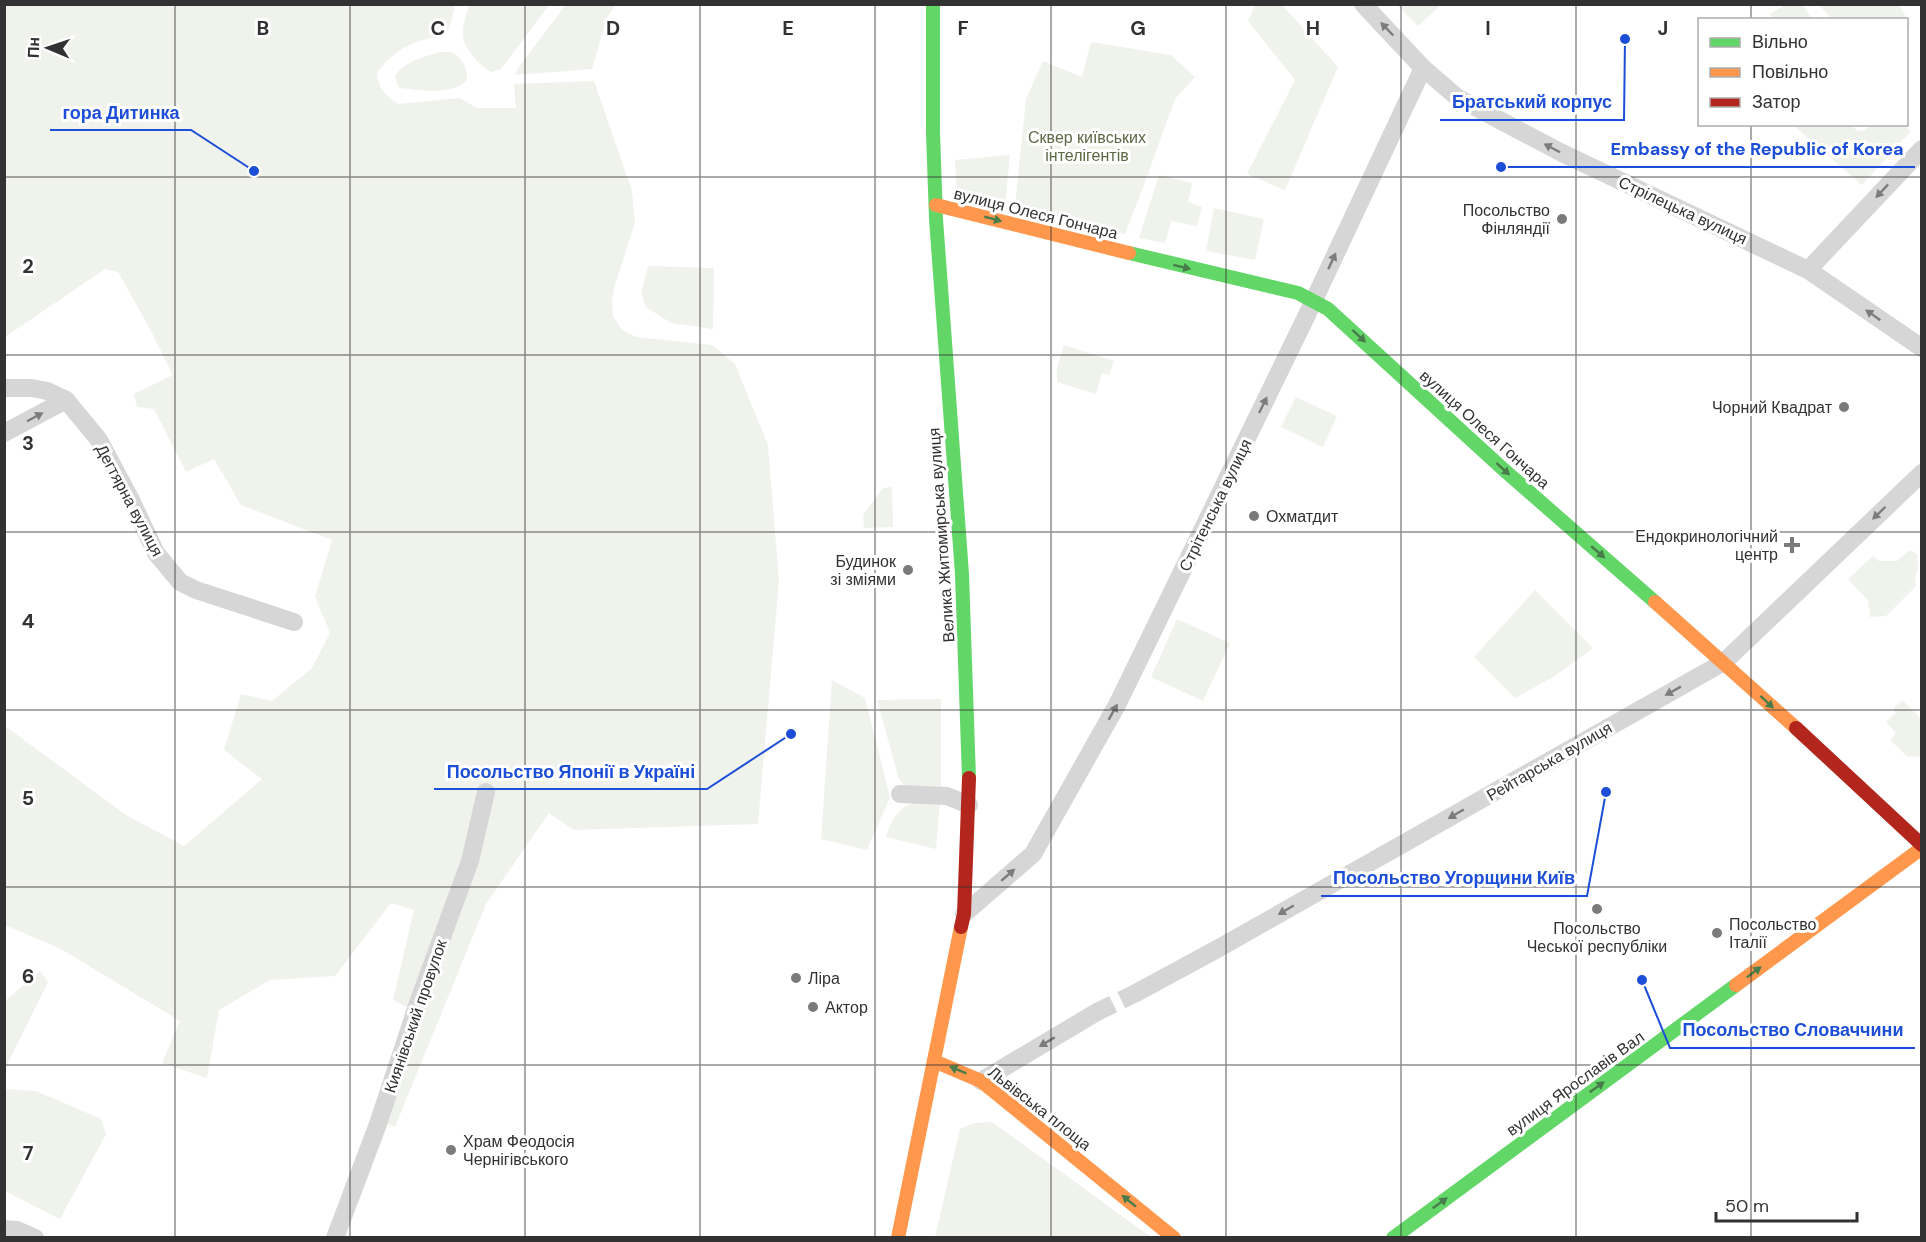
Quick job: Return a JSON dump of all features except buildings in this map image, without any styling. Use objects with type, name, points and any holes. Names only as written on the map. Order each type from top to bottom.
[{"type":"street","name":"Велика Житомирська вулиця","points":[[933,4],[933,133],[936,205],[962,574],[969,805],[964,914],[934,1061]]},
{"type":"street","name":"Стрілецька вулиця","points":[[1363,4],[1423,68],[1458,98],[1562,153],[1808,270],[1922,348]]},
{"type":"street","name":"Стрітенська вулиця","points":[[964,914],[1033,854],[1117,705],[1314,301],[1423,68]]},
{"type":"street","points":[[1808,270],[1922,148]]},
{"type":"street","name":"вулиця Олеся Гончара","points":[[936,205],[1298,293],[1314,301],[1339,318],[1503,469],[1724,662],[1922,846]]},
{"type":"street","name":"Дегтярна вулиця","points":[[4,388],[39,389],[66,400],[99,440],[156,553],[180,582],[196,590],[294,622]]},
{"type":"street","points":[[4,434],[66,400]]},
{"type":"street","name":"Рейтарська вулиця","points":[[1136,993],[1724,662],[1922,472]]},
{"type":"street","name":"Киянівський провулок","points":[[335,1238],[378,1124],[419,1000],[470,861],[486,792]]},
{"type":"street","points":[[900,794],[948,796],[969,805]]},
{"type":"street","name":"вулиця Ярославів Вал","points":[[1393,1238],[1922,846]]},
{"type":"street","points":[[981,1081],[1097,1012]]},
{"type":"street","points":[[898,1238],[934,1061]]},
{"type":"street","name":"Львівська площа","points":[[934,1061],[981,1081],[1174,1238]]},
{"type":"street","points":[[4,1228],[17,1230],[35,1238]]},
{"type":"green space","points":[[469,4],[549,5],[501,69],[492,72],[479,63],[465,43],[463,32]]},
{"type":"green space","points":[[5,5],[455,5],[446,35],[425,39],[407,46],[384,64],[377,73],[383,91],[398,104],[460,98],[477,108],[516,108],[514,84],[594,81],[632,191],[635,223],[614,288],[613,316],[621,329],[636,337],[712,345],[735,364],[768,445],[779,580],[758,824],[574,830],[549,813],[486,904],[395,1127],[385,1123],[423,1015],[393,1000],[414,910],[391,903],[335,976],[270,980],[219,1010],[207,1078],[162,1063],[180,1021],[61,949],[5,925],[5,726],[126,815],[184,846],[262,779],[224,750],[241,694],[272,701],[312,668],[330,633],[315,597],[332,540],[241,505],[214,459],[186,472],[154,409],[137,407],[134,394],[173,375],[118,272],[105,269],[5,337]]},
{"type":"green space","points":[[565,5],[616,5],[607,17],[592,69],[515,75],[518,68]]},
{"type":"green space","points":[[1255,5],[1282,5],[1338,67],[1285,190],[1247,174],[1295,80],[1248,21]]},
{"type":"green space","points":[[1397,5],[1441,5],[1418,26]]},
{"type":"green space","points":[[1785,5],[1803,5],[1811,18],[1773,18],[1770,14]]},
{"type":"green space","points":[[1819,5],[1899,5],[1907,18],[1831,18]]},
{"type":"green space","name":"Сквер київських інтелігентів","points":[[1091,42],[1171,55],[1195,77],[1175,99],[1149,171],[1150,175],[1148,174],[1125,234],[1015,206],[1026,99],[1043,61],[1082,77]]},
{"type":"green space","points":[[440,52],[453,52],[460,58],[466,68],[467,80],[461,85],[444,90],[426,91],[400,88],[395,76],[399,71],[415,60]]},
{"type":"green space","points":[[1794,126],[1851,126],[1858,131],[1871,126],[1904,126],[1911,131],[1862,185]]},
{"type":"green space","points":[[1010,155],[1005,204],[957,192],[955,160]]},
{"type":"green space","points":[[1159,175],[1192,183],[1188,202],[1202,207],[1197,226],[1171,221],[1165,243],[1139,238]]},
{"type":"green space","points":[[1214,208],[1264,219],[1255,260],[1206,251]]},
{"type":"green space","points":[[648,266],[714,268],[713,329],[671,323],[646,307],[641,293]]},
{"type":"green space","points":[[1064,345],[1114,361],[1109,375],[1102,373],[1096,394],[1057,382],[1057,368]]},
{"type":"green space","points":[[1296,397],[1337,416],[1323,447],[1281,427]]},
{"type":"green space","points":[[892,487],[893,527],[864,528],[863,515],[883,488]]},
{"type":"green space","points":[[1910,550],[1917,554],[1916,586],[1886,616],[1870,617],[1868,600],[1848,579],[1873,556],[1879,561],[1897,561]]},
{"type":"green space","points":[[1535,590],[1593,648],[1555,676],[1515,698],[1474,657]]},
{"type":"green space","points":[[1177,619],[1230,643],[1203,701],[1151,677]]},
{"type":"green space","points":[[832,680],[865,698],[890,797],[867,850],[821,839]]},
{"type":"green space","points":[[941,699],[941,790],[905,786],[899,779],[877,700]]},
{"type":"green space","points":[[1902,700],[1921,719],[1921,756],[1908,757],[1890,740],[1896,733],[1886,722],[1896,713],[1893,709]]},
{"type":"green space","points":[[919,802],[940,804],[936,849],[886,837],[897,814],[906,806]]},
{"type":"green space","points":[[40,971],[48,982],[5,1069],[5,1001]]},
{"type":"green space","points":[[4,1089],[36,1091],[101,1119],[106,1134],[60,1219],[5,1191]]},
{"type":"green space","points":[[992,1122],[1151,1237],[935,1237],[960,1129],[974,1123]]},
{"type":"tunnel","points":[[1097,1012],[1136,993]]},
{"type":"traffic: fast","points":[[933,4],[936,219],[962,574],[969,778]]},
{"type":"traffic: fast","points":[[1129,253],[1298,293],[1328,309],[1503,469],[1655,602]]},
{"type":"traffic: fast","points":[[1393,1238],[1736,985]]},
{"type":"traffic: slow","points":[[936,205],[1129,253]]},
{"type":"traffic: slow","points":[[1655,602],[1796,728]]},
{"type":"traffic: slow","points":[[1736,985],[1922,848]]},
{"type":"traffic: slow","points":[[898,1238],[961,927]]},
{"type":"traffic: slow","points":[[934,1061],[981,1081],[1174,1238]]},
{"type":"traffic: jam","points":[[1796,728],[1922,845]]},
{"type":"traffic: jam","points":[[961,927],[964,914],[969,778]]},
{"type":"place","name":"Братський корпус","points":[[1625,39]]},
{"type":"place","name":"Embassy of the Republic of Korea","points":[[1501,167]]},
{"type":"place","name":"гора Дитинка","points":[[254,171]]},
{"type":"place","name":"Посольство Фінляндії","points":[[1562,219]]},
{"type":"place","name":"Чорний Квадрат","points":[[1844,407]]},
{"type":"place","name":"Охматдит","points":[[1254,516]]},
{"type":"place","name":"Ендокринологічний центр","points":[[1792,545]]},
{"type":"place","name":"Будинок зі зміями","points":[[908,570]]},
{"type":"place","name":"Посольство Японії в Україні","points":[[791,734]]},
{"type":"place","name":"Посольство Угорщини Київ","points":[[1606,792]]},
{"type":"place","name":"Посольство Чеської республіки","points":[[1597,909]]},
{"type":"place","name":"Посольство Італії","points":[[1717,933]]},
{"type":"place","name":"Ліра","points":[[796,978]]},
{"type":"place","name":"Посольство Словаччини","points":[[1642,980]]},
{"type":"place","name":"Актор","points":[[813,1007]]},
{"type":"place","name":"Храм Феодосія Чернігівського","points":[[451,1150]]}]
